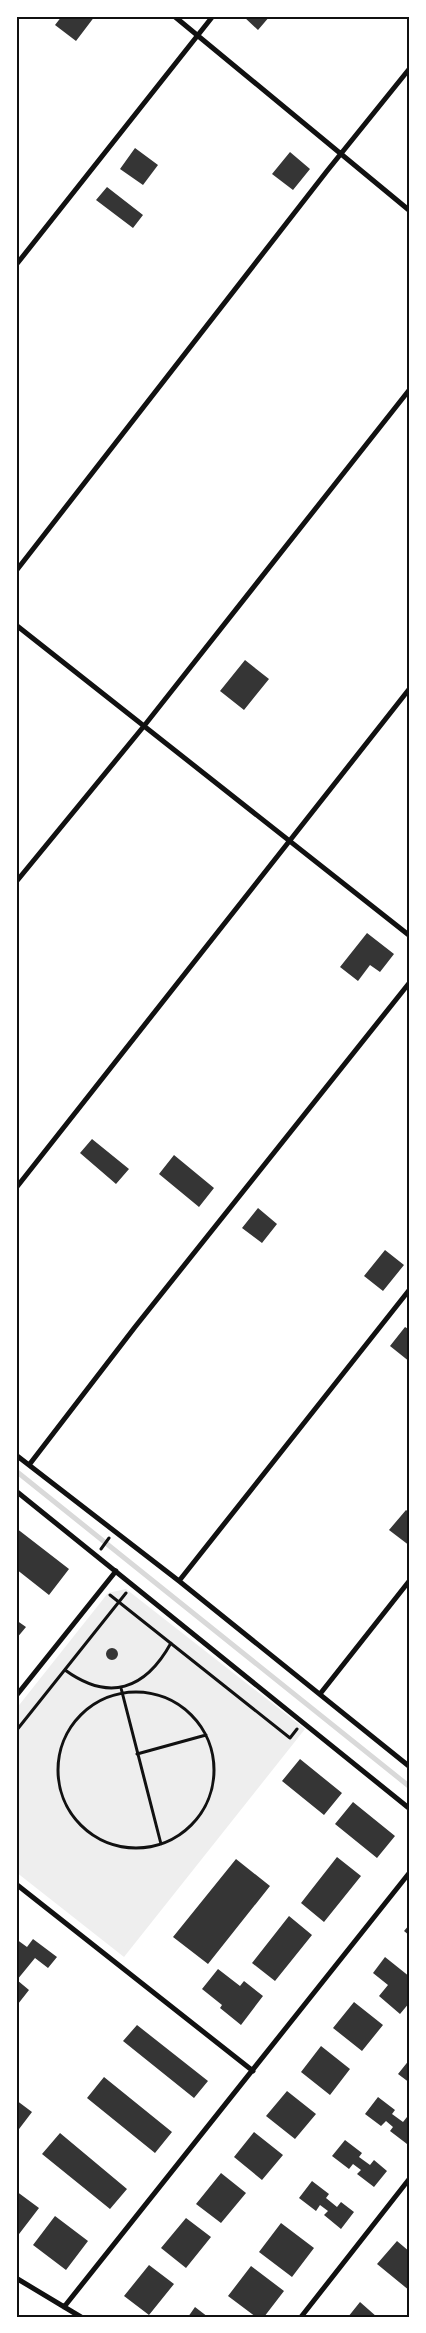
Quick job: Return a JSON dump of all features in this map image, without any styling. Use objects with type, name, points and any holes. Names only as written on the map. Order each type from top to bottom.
[{"type":"street","points":[[174,16],[410,211]]},
{"type":"street","points":[[16,266],[213,16]]},
{"type":"street","points":[[16,571],[410,68]]},
{"type":"street","points":[[16,882],[144,726],[410,388]]},
{"type":"street","points":[[16,625],[410,936]]},
{"type":"street","points":[[16,1188],[410,688]]},
{"type":"street","points":[[29,1465],[135,1326],[410,982]]},
{"type":"street","points":[[179,1581],[410,1289]]},
{"type":"street","points":[[16,1455],[179,1581],[410,1767]]},
{"type":"street","points":[[16,1491],[410,1809]]},
{"type":"street","points":[[16,1696],[116,1571]]},
{"type":"street","points":[[320,1694],[410,1580]]},
{"type":"street","points":[[64,2307],[410,1872]]},
{"type":"street","points":[[16,1884],[253,2071]]},
{"type":"street","points":[[301,2317],[410,2178]]},
{"type":"street","points":[[16,2278],[81,2317]]},
{"type":"path","points":[[101,1549],[110,1537]]},
{"type":"path","points":[[16,1731],[133,1584]]},
{"type":"path","points":[[102,1588],[290,1738],[303,1722]]},
{"type":"path","points":[[64,1670],[78,1680],[95,1687],[121,1688],[135,1683],[147,1675],[158,1664],[171,1643]]},
{"type":"path","points":[[121,1688],[161,1844]]},
{"type":"path","points":[[122,1693],[150,1693],[171,1700],[192,1716],[206,1735],[214,1772],[208,1799],[199,1816],[186,1830],[161,1844],[129,1848],[100,1839],[77,1822],[68,1809],[61,1792],[58,1761],[68,1731],[80,1714],[92,1705],[109,1696],[122,1693]]},
{"type":"path","points":[[137,1754],[206,1735]]},
{"type":"shaded area","points":[[126,1589],[305,1729],[124,1957],[16,1872],[16,1709],[108,1593]]},
{"type":"building","points":[[62,16],[95,16],[76,41],[55,25]]},
{"type":"building","points":[[243,16],[270,16],[258,30]]},
{"type":"building","points":[[135,148],[158,165],[143,185],[120,169]]},
{"type":"building","points":[[290,152],[310,169],[293,190],[272,174]]},
{"type":"building","points":[[107,187],[143,215],[133,228],[96,200]]},
{"type":"building","points":[[245,660],[269,679],[244,710],[220,691]]},
{"type":"building","points":[[367,933],[394,954],[380,972],[370,965],[358,981],[340,967]]},
{"type":"building","points":[[92,1139],[129,1169],[116,1184],[80,1153]]},
{"type":"building","points":[[174,1155],[214,1188],[199,1207],[159,1174]]},
{"type":"building","points":[[258,1208],[277,1224],[262,1243],[242,1228]]},
{"type":"building","points":[[385,1250],[404,1265],[383,1291],[364,1276]]},
{"type":"building","points":[[405,1327],[410,1330],[410,1362],[390,1346]]},
{"type":"building","points":[[406,1510],[410,1513],[410,1546],[389,1530]]},
{"type":"building","points":[[16,1528],[69,1569],[49,1595],[16,1569]]},
{"type":"building","points":[[16,1620],[26,1627],[16,1639]]},
{"type":"building","points":[[114,1648],[117,1649],[117,1659],[110,1660],[107,1659],[106,1652],[107,1649]]},
{"type":"building","points":[[300,1759],[342,1793],[324,1815],[282,1781]]},
{"type":"building","points":[[353,1802],[395,1836],[377,1858],[335,1824]]},
{"type":"building","points":[[337,1857],[361,1876],[324,1922],[301,1903]]},
{"type":"building","points":[[236,1859],[270,1886],[208,1964],[173,1937]]},
{"type":"building","points":[[289,1916],[312,1935],[275,1981],[252,1963]]},
{"type":"building","points":[[410,1924],[410,1936],[404,1931]]},
{"type":"building","points":[[16,1939],[27,1947],[33,1939],[57,1957],[48,1968],[35,1958],[17,1980],[29,1990],[18,2004],[16,2003]]},
{"type":"building","points":[[385,1957],[410,1977],[410,2002],[400,2014],[379,1996],[388,1985],[373,1973]]},
{"type":"building","points":[[218,1969],[240,1986],[244,1981],[263,1996],[241,2025],[220,2008],[222,2005],[202,1989]]},
{"type":"building","points":[[354,2002],[383,2025],[362,2051],[333,2028]]},
{"type":"building","points":[[137,2025],[208,2081],[194,2098],[123,2041]]},
{"type":"building","points":[[321,2046],[350,2069],[330,2095],[301,2072]]},
{"type":"building","points":[[410,2059],[410,2083],[398,2074]]},
{"type":"building","points":[[104,2077],[172,2132],[155,2153],[87,2098]]},
{"type":"building","points":[[287,2091],[316,2114],[295,2139],[266,2116]]},
{"type":"building","points":[[378,2097],[395,2110],[392,2114],[403,2122],[407,2117],[410,2120],[410,2141],[407,2144],[390,2131],[393,2127],[386,2121],[381,2126],[365,2114]]},
{"type":"building","points":[[16,2100],[32,2112],[16,2133]]},
{"type":"building","points":[[254,2132],[283,2155],[262,2180],[234,2157]]},
{"type":"building","points":[[60,2133],[127,2189],[110,2209],[42,2154]]},
{"type":"building","points":[[345,2140],[362,2153],[359,2157],[370,2165],[374,2160],[387,2171],[374,2187],[357,2174],[361,2170],[353,2164],[349,2169],[332,2156]]},
{"type":"building","points":[[221,2173],[246,2193],[221,2223],[196,2204]]},
{"type":"building","points":[[312,2181],[329,2194],[326,2198],[337,2207],[341,2202],[354,2212],[341,2229],[324,2215],[328,2211],[320,2205],[316,2211],[299,2198]]},
{"type":"building","points":[[16,2191],[39,2208],[16,2238]]},
{"type":"building","points":[[55,2216],[88,2241],[66,2270],[33,2245]]},
{"type":"building","points":[[186,2218],[211,2237],[186,2268],[161,2248]]},
{"type":"building","points":[[281,2223],[314,2248],[292,2277],[259,2252]]},
{"type":"building","points":[[397,2241],[410,2252],[410,2291],[377,2264]]},
{"type":"building","points":[[149,2265],[174,2284],[149,2315],[124,2296]]},
{"type":"building","points":[[251,2266],[284,2291],[264,2317],[256,2317],[228,2296]]},
{"type":"building","points":[[360,2302],[377,2317],[348,2317]]},
{"type":"building","points":[[195,2307],[208,2317],[188,2317]]},
{"type":"waterway","points":[[16,1471],[410,1787]]}]
